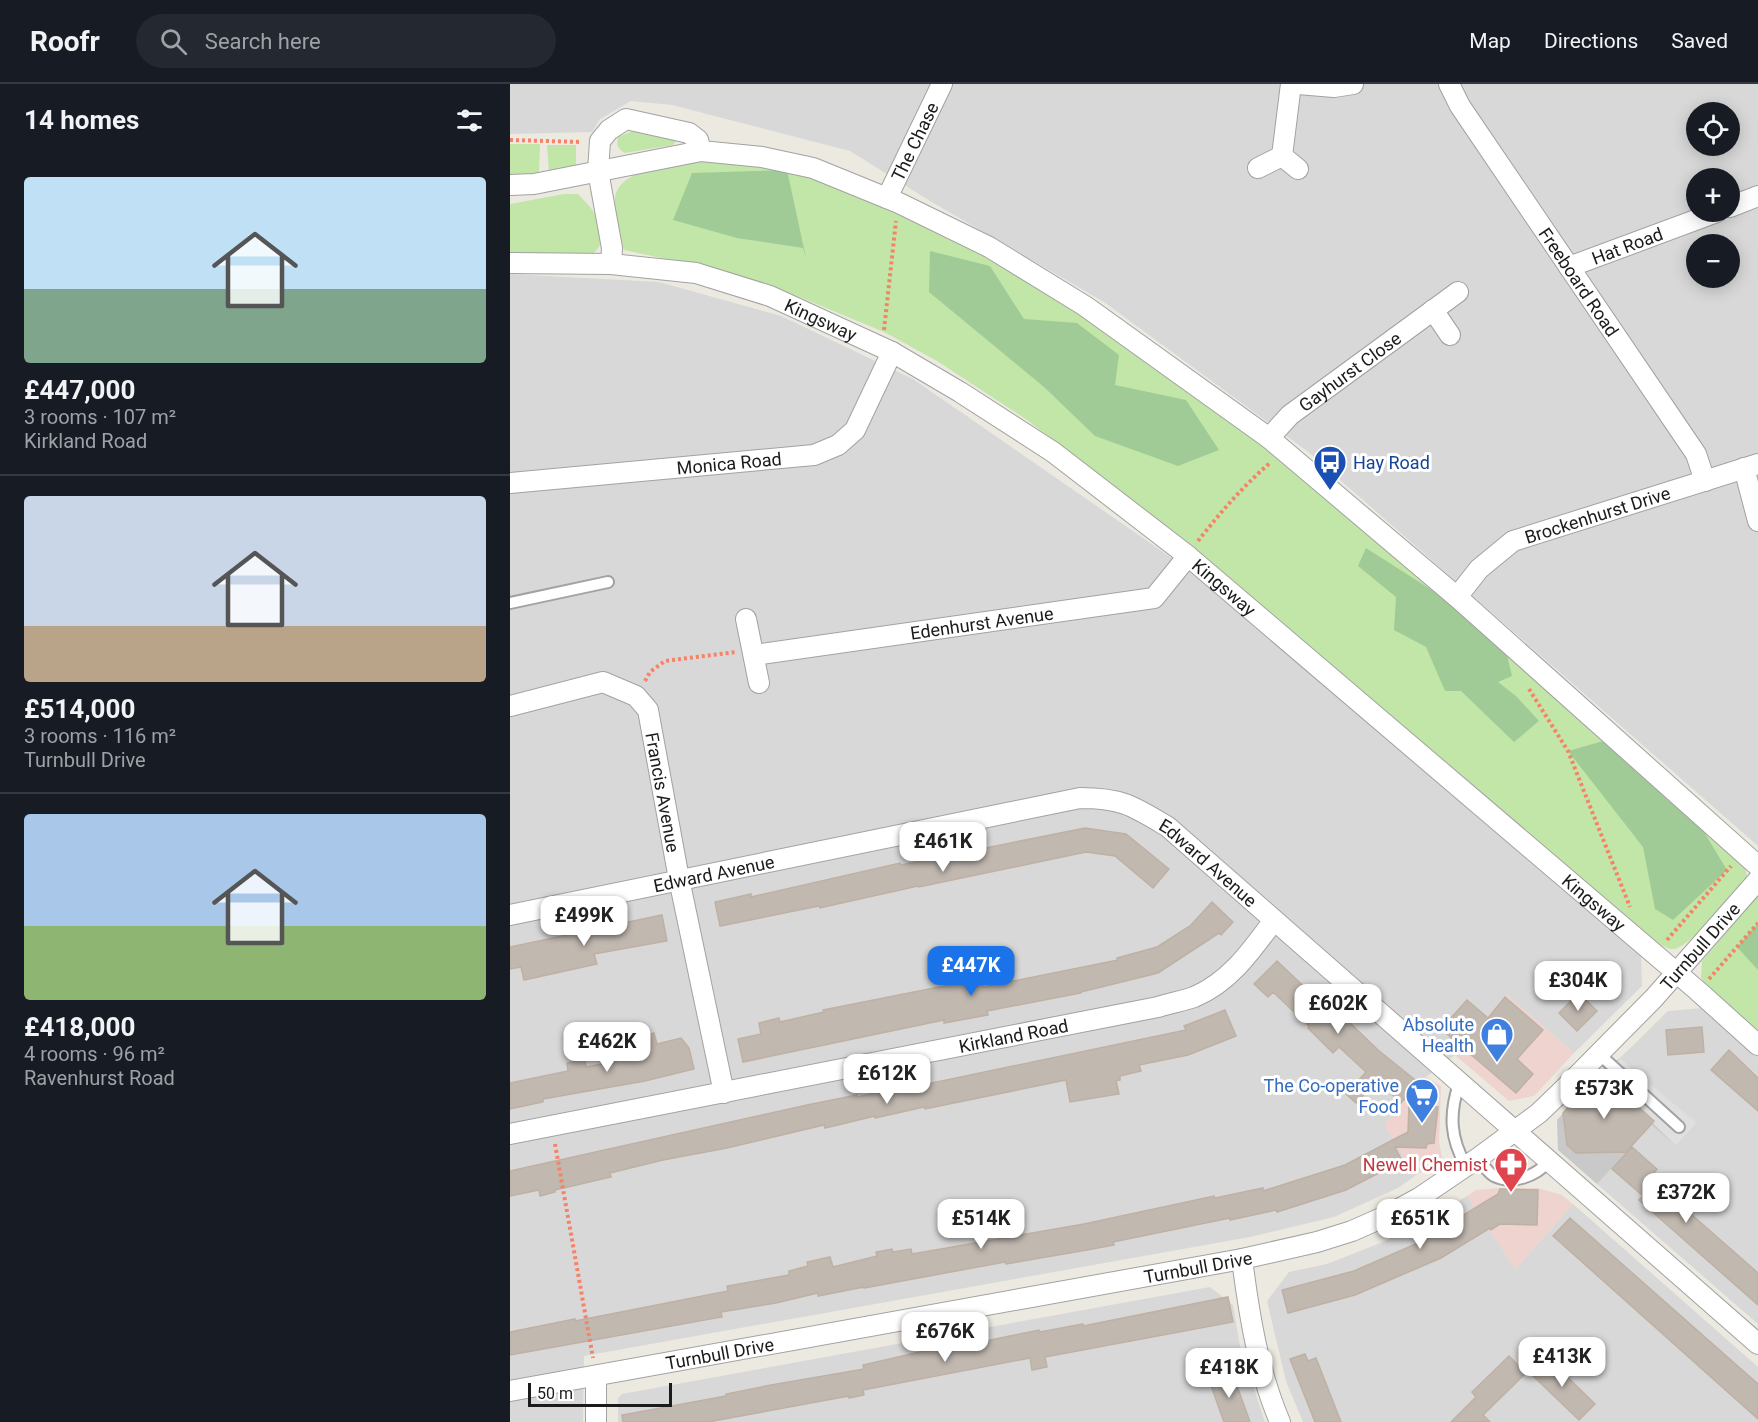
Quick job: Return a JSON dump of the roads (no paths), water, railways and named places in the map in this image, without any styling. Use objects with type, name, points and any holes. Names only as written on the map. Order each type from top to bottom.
[{"type":"street","name":"The Chase","points":[[893,201],[942,84]]},
{"type":"street","points":[[1282,156],[1291,84]]},
{"type":"street","points":[[1298,84],[1334,87],[1353,84]]},
{"type":"street","name":"Freeboard Road","points":[[1449,84],[1460,106],[1696,454],[1705,481]]},
{"type":"street","points":[[611,264],[612,248],[598,171],[600,141],[609,130],[626,119],[689,133],[698,140],[701,151]]},
{"type":"street","points":[[510,185],[534,184],[701,151],[762,157],[813,168],[893,201],[989,247],[1085,306],[1269,438],[1456,597],[1751,860]]},
{"type":"street","points":[[1258,168],[1282,156]]},
{"type":"street","points":[[1282,156],[1298,169]]},
{"type":"street","points":[[1740,203],[1758,196]]},
{"type":"street","name":"Hat Road","points":[[1569,267],[1690,222]]},
{"type":"street","name":"Kingsway","points":[[510,263],[611,264],[696,273],[770,296],[885,349],[960,392],[1053,452],[1188,556],[1698,991],[1758,1045]]},
{"type":"street","name":"Gayhurst Close","points":[[1269,438],[1290,415],[1458,292]]},
{"type":"street","points":[[1433,310],[1450,335]]},
{"type":"street","name":"Monica Road","points":[[510,483],[814,455],[838,446],[855,430],[885,349]]},
{"type":"street","points":[[1751,466],[1758,521]]},
{"type":"street","name":"Brockenhurst Drive","points":[[1456,597],[1479,569],[1513,541],[1751,466]]},
{"type":"street","name":"Edenhurst Avenue","points":[[754,655],[1154,598],[1188,556]]},
{"type":"street","points":[[746,619],[759,683]]},
{"type":"street","name":"Francis Avenue","points":[[510,706],[603,682],[636,696],[648,710],[679,879],[724,1092]]},
{"type":"street","name":"Edward Avenue","points":[[510,915],[1080,798],[1105,798],[1130,804],[1168,827],[1758,1344]]},
{"type":"street","name":"Turnbull Drive","points":[[510,1391],[1242,1260],[1352,1231],[1419,1198],[1539,1113],[1676,974],[1758,880]]},
{"type":"street","name":"Kirkland Road","points":[[510,1134],[1147,1009],[1195,996],[1223,980],[1247,957],[1274,920]]},
{"type":"street","points":[[1242,1260],[1249,1315],[1265,1378],[1280,1422]]},
{"type":"street","points":[[596,1376],[596,1422]]},
{"type":"lane","points":[[510,603],[608,582]]},
{"type":"lane","points":[[1599,1054],[1679,1127]]},
{"type":"lane","points":[[1459,1084],[1451,1122],[1460,1157],[1493,1176],[1509,1179],[1527,1178],[1541,1170],[1548,1162]]},
{"type":"place","name":"Hay Road","points":[[1330,491]]},
{"type":"place","name":"Absolute Health","points":[[1497,1063]]},
{"type":"place","name":"The Co-operative Food","points":[[1422,1124]]},
{"type":"place","name":"Newell Chemist","points":[[1511,1193]]}]
